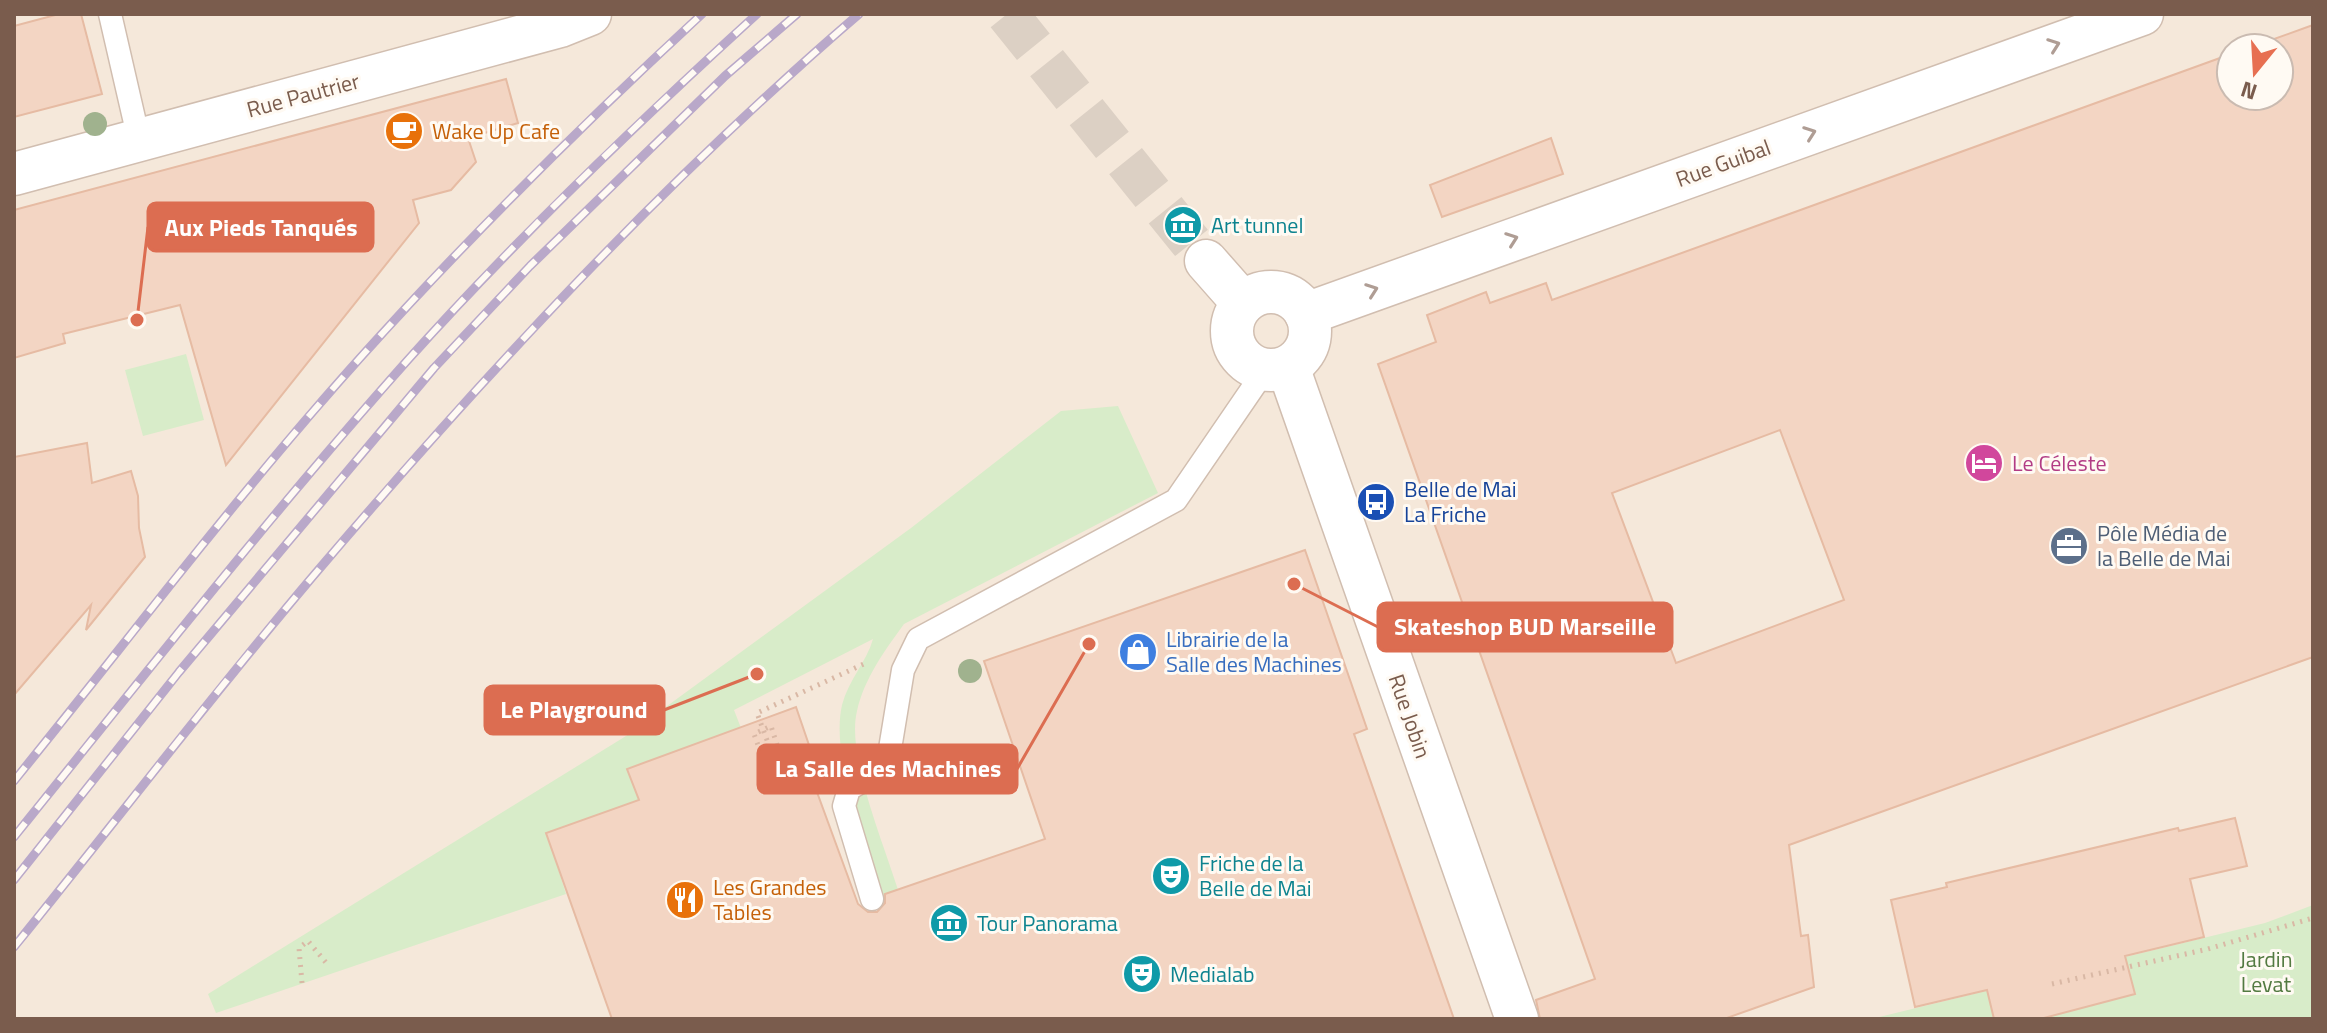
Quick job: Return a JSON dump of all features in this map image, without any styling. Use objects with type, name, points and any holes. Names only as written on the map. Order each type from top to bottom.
[{"type":"street","name":"Rue Pautrier","points":[[14,174],[560,26],[590,14]]},
{"type":"street","name":"Rue Guibal","points":[[1306,314],[2142,14]]},
{"type":"street","points":[[1206,261],[1243,303]]},
{"type":"street","points":[[1270,292],[1285,295],[1297,302],[1306,314],[1310,329],[1308,344],[1301,358],[1276,368],[1251,365],[1233,343],[1235,315],[1243,303],[1256,295],[1270,292]]},
{"type":"street","name":"Rue Jobin","points":[[1276,368],[1517,1019]]},
{"type":"lane","points":[[110,14],[139,140]]},
{"type":"lane","points":[[872,899],[844,806],[849,789],[880,771],[889,755],[903,670],[918,639],[1176,500],[1276,368]]},
{"type":"path","points":[[766,767],[754,734],[763,730],[771,726],[778,748],[771,751],[764,731],[761,721],[757,713],[918,639]]},
{"type":"path","points":[[2052,984],[2208,949],[2313,918]]},
{"type":"path","points":[[302,983],[299,948],[308,941],[328,965]]},
{"type":"shaded area","points":[[14,14],[2313,14],[2313,1019],[14,1019]]},
{"type":"green space","points":[[186,354],[204,420],[143,436],[125,370]]},
{"type":"green space","points":[[1118,406],[1158,493],[904,624],[870,676],[857,711],[857,751],[868,800],[898,890],[882,896],[859,826],[841,749],[842,705],[873,639],[734,710],[741,728],[628,768],[639,800],[547,833],[566,894],[216,1013],[208,994],[626,736],[911,528],[1061,411]]},
{"type":"green space","name":"Jardin Levat","points":[[2313,905],[2313,1019],[1871,1019],[2265,923]]},
{"type":"building","points":[[59,14],[81,14],[102,94],[14,117],[14,26]]},
{"type":"building","name":"Pôle Média de la Belle de Mai","points":[[2313,25],[2313,657],[1789,845],[1801,936],[1808,935],[1814,987],[1724,1019],[1540,1019],[1536,1000],[1595,979],[1378,364],[1436,342],[1427,315],[1486,292],[1490,303],[1546,283],[1552,300],[2215,60],[2215,112],[2295,112],[2294,32]],"holes":[[[1780,430],[1844,600],[1676,663],[1612,493]]]},
{"type":"building","points":[[506,79],[518,123],[468,138],[476,162],[451,190],[413,200],[419,223],[226,465],[180,305],[63,334],[65,343],[14,358],[14,210]]},
{"type":"building","points":[[1551,138],[1563,174],[1442,217],[1430,185]]},
{"type":"building","points":[[87,443],[92,483],[131,471],[138,496],[139,528],[145,557],[86,630],[91,605],[14,695],[14,457]]},
{"type":"building","points":[[1305,550],[1367,729],[1354,734],[1454,1019],[612,1019],[546,833],[639,800],[627,769],[796,707],[811,751],[803,754],[858,904],[868,912],[877,912],[885,903],[885,894],[1045,839],[984,661]]},
{"type":"building","points":[[2235,818],[2247,866],[2190,879],[2204,937],[2125,956],[2135,994],[2040,1019],[1994,1019],[1987,990],[1915,1007],[1891,900],[1947,887],[1946,883],[2178,828],[2179,831]]},
{"type":"tunnel","points":[[1007,14],[1206,261]]},
{"type":"railway","points":[[14,781],[227,514],[360,358],[527,182],[702,14]]},
{"type":"railway","points":[[14,837],[256,538],[406,362],[490,271],[577,184],[757,14]]},
{"type":"railway","points":[[14,880],[179,672],[434,368],[530,266],[725,76],[797,14]]},
{"type":"railway","points":[[14,947],[281,614],[447,422],[647,211],[716,143],[859,14]]},
{"type":"place","name":"Wake Up Cafe","points":[[404,131]]},
{"type":"place","name":"Art tunnel","points":[[1183,225]]},
{"type":"place","name":"Aux Pieds Tanqués","points":[[137,320]]},
{"type":"place","name":"Le Céleste","points":[[1984,463]]},
{"type":"place","name":"Belle de Mai La Friche","points":[[1376,502]]},
{"type":"place","name":"Pôle Média de la Belle de Mai","points":[[2069,546]]},
{"type":"place","name":"Skateshop BUD Marseille","points":[[1294,584]]},
{"type":"place","name":"La Salle des Machines","points":[[1089,644]]},
{"type":"place","name":"Librairie de la Salle des Machines","points":[[1138,652]]},
{"type":"place","name":"Le Playground","points":[[757,674]]},
{"type":"place","name":"Friche de la Belle de Mai","points":[[1171,876]]},
{"type":"place","name":"Les Grandes Tables","points":[[685,900]]},
{"type":"place","name":"Tour Panorama","points":[[949,923]]},
{"type":"place","name":"Medialab","points":[[1142,974]]}]
